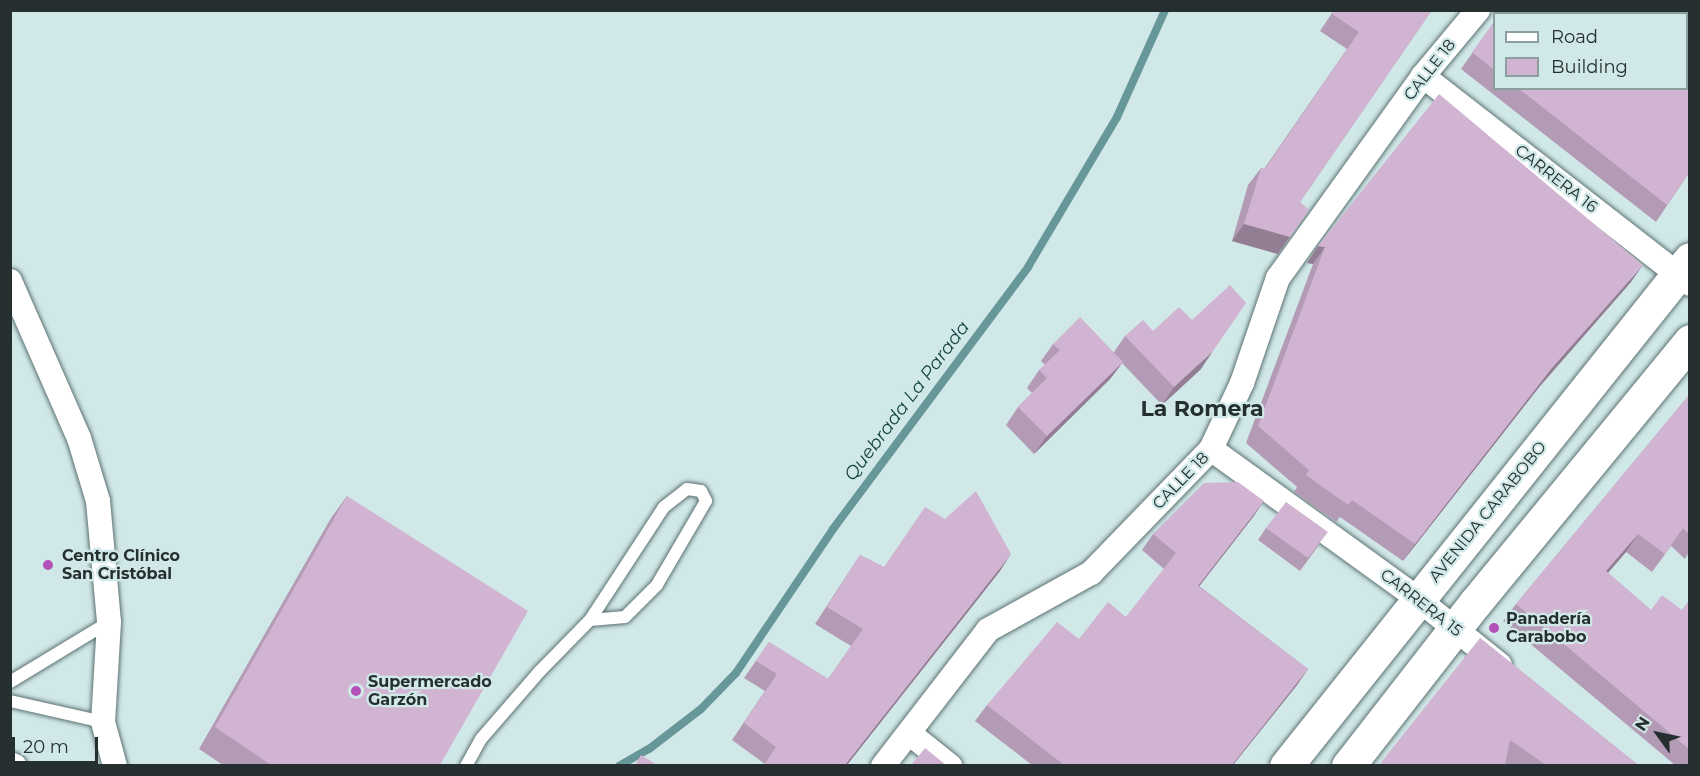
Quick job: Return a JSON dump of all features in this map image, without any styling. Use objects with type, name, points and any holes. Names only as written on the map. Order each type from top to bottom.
[{"type":"main road","name":"AVENIDA CARABOBO","points":[[1286,765],[1418,599],[1685,272]]},
{"type":"main road","points":[[1348,765],[1689,341]]},
{"type":"street","name":"CALLE 18","points":[[883,765],[988,630],[1091,573],[1211,449],[1242,383],[1278,278],[1423,76],[1478,10]]},
{"type":"street","name":"CARRERA 16","points":[[1423,76],[1685,272]]},
{"type":"street","points":[[10,281],[79,438],[99,501],[109,622],[103,722],[115,765]]},
{"type":"street","name":"CARRERA 15","points":[[1211,449],[1418,599],[1514,676]]},
{"type":"street","points":[[909,733],[950,765]]},
{"type":"street","points":[[10,764],[15,765]]},
{"type":"lane","points":[[466,765],[481,739],[532,680],[590,620],[664,507],[687,489],[701,491],[706,501],[657,585],[625,617],[590,620]]},
{"type":"lane","points":[[10,682],[109,622]]},
{"type":"lane","points":[[10,701],[103,722]]},
{"type":"building","points":[[1335,10],[1432,10],[1300,202],[1309,210],[1290,237],[1244,224],[1261,168],[1265,169],[1359,32],[1332,14]]},
{"type":"building","points":[[1502,10],[1689,10],[1689,32],[1688,12],[1501,12]]},
{"type":"building","points":[[1493,23],[1493,69],[1472,52]]},
{"type":"building","points":[[1689,63],[1689,173],[1667,205],[1521,90],[1688,90]]},
{"type":"building","points":[[1439,94],[1643,265],[1551,369],[1415,544],[1352,500],[1348,505],[1306,475],[1309,470],[1258,426],[1325,247],[1318,246]]},
{"type":"building","points":[[1230,285],[1246,303],[1213,351],[1174,387],[1125,336],[1143,320],[1153,331],[1179,307],[1192,320]]},
{"type":"building","points":[[1080,317],[1123,362],[1047,436],[1018,407],[1047,378],[1039,370],[1060,350],[1053,344]]},
{"type":"building","points":[[1689,395],[1689,534],[1683,528],[1665,554],[1638,534],[1606,571],[1651,610],[1662,595],[1682,610],[1689,601],[1689,749],[1516,604]]},
{"type":"building","points":[[1238,482],[1264,501],[1198,586],[1308,669],[1232,765],[1064,765],[987,705],[1057,622],[1079,639],[1108,602],[1126,617],[1176,553],[1153,534],[1204,483]]},
{"type":"building","points":[[976,491],[1011,554],[845,765],[764,765],[776,747],[744,723],[777,674],[756,661],[769,642],[828,679],[863,629],[827,607],[860,555],[884,567],[925,507],[945,519]]},
{"type":"building","name":"Supermercado Garzón","points":[[347,496],[528,611],[440,765],[271,765],[215,727]]},
{"type":"building","points":[[1286,502],[1328,532],[1308,558],[1266,528]]},
{"type":"building","points":[[1480,638],[1638,765],[1546,765],[1510,740],[1505,765],[1379,765]]},
{"type":"building","points":[[925,748],[946,765],[911,765]]},
{"type":"building","points":[[641,755],[657,765],[635,765]]},
{"type":"waterway","name":"Quebrada La Parada","points":[[619,766],[649,749],[701,709],[736,673],[833,529],[1028,267],[1117,117],[1165,10]]},
{"type":"place","name":"Centro Clínico San Cristóbal","points":[[48,565]]},
{"type":"place","name":"Panadería Carabobo","points":[[1494,628]]},
{"type":"place","name":"Supermercado Garzón","points":[[356,691]]},
{"type":"district","name":"La Romera","points":[[1202,409]]}]
